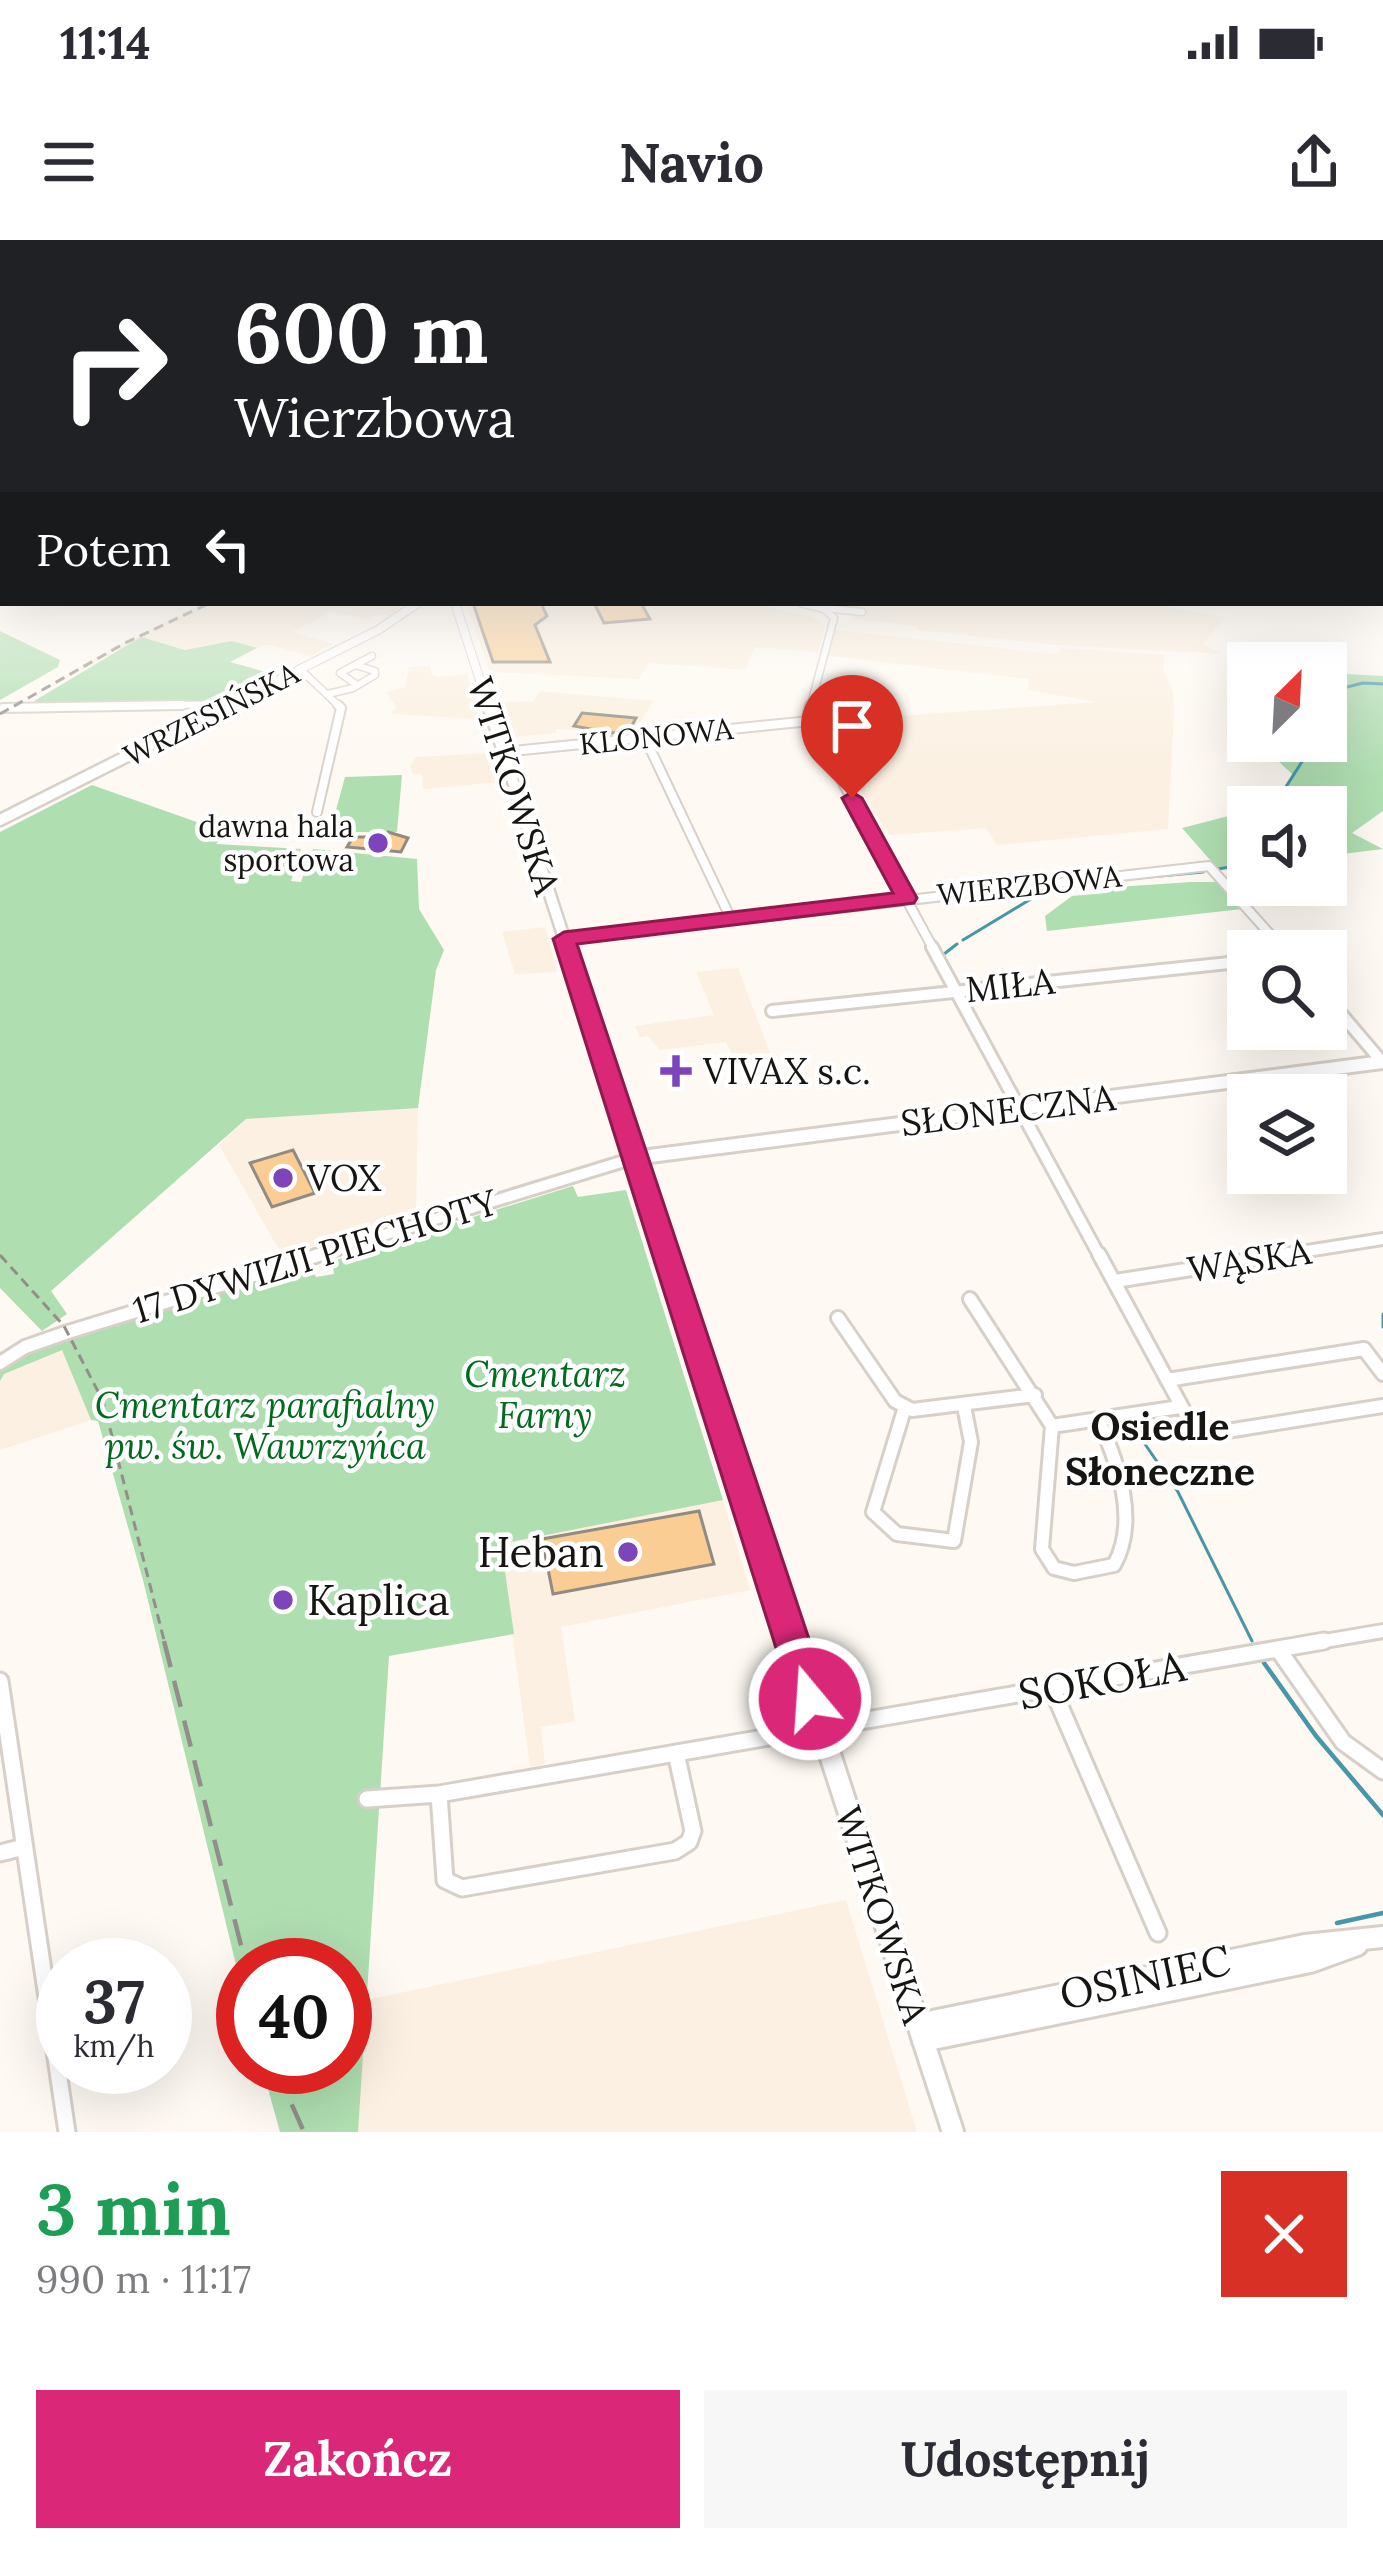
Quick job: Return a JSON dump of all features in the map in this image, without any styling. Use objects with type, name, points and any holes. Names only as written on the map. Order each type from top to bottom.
[{"type":"street","name":"WRZESIŃSKA","points":[[0,820],[378,630],[414,606]]},
{"type":"street","name":"WITKOWSKA","points":[[456,606],[953,2132]]},
{"type":"street","points":[[814,606],[862,612]]},
{"type":"street","points":[[818,607],[832,613],[851,611]]},
{"type":"street","points":[[832,613],[806,710],[810,721],[1180,1407],[1197,1426],[1227,1431],[1383,1406]]},
{"type":"street","points":[[357,686],[340,673],[371,656]]},
{"type":"street","points":[[328,694],[357,686],[375,671],[355,665]]},
{"type":"street","points":[[300,669],[340,706],[316,812]]},
{"type":"street","points":[[3,708],[231,704]]},
{"type":"street","name":"KLONOWA","points":[[503,752],[810,721]]},
{"type":"street","points":[[645,738],[731,919]]},
{"type":"street","name":"WIERZBOWA","points":[[564,939],[1209,866],[1266,930]]},
{"type":"street","name":"MIŁA","points":[[772,1011],[1227,963]]},
{"type":"street","points":[[1347,1021],[1383,1062]]},
{"type":"street","name":"SŁONECZNA","points":[[634,1158],[1383,1062]]},
{"type":"street","name":"17 DYWIZJI PIECHOTY","points":[[0,1363],[68,1332],[634,1158]]},
{"type":"street","name":"WĄSKA","points":[[1115,1281],[1381,1242]]},
{"type":"street","points":[[970,1299],[1052,1426],[1042,1550],[1054,1568],[1074,1573],[1114,1565],[1121,1551],[1123,1474],[1099,1421]]},
{"type":"street","points":[[838,1318],[895,1401],[905,1407],[920,1412],[1035,1395]]},
{"type":"street","points":[[1167,1380],[1364,1349],[1383,1374]]},
{"type":"street","points":[[905,1407],[872,1512],[881,1527],[896,1535],[954,1541],[971,1442],[964,1406]]},
{"type":"street","points":[[1052,1426],[1180,1407]]},
{"type":"street","name":"SOKOŁA","points":[[367,1799],[439,1794],[1383,1630]]},
{"type":"street","points":[[1278,1648],[1343,1742],[1383,1771]]},
{"type":"street","points":[[0,1681],[68,2132]]},
{"type":"street","points":[[1052,1688],[1158,1933]]},
{"type":"street","points":[[439,1794],[445,1880],[461,1888],[675,1852],[689,1842],[693,1831],[676,1754]]},
{"type":"street","points":[[0,1853],[24,1847]]},
{"type":"street","name":"OSINIEC","points":[[921,2032],[1310,1962],[1378,1938]]},
{"type":"shaded area","points":[[197,606],[402,606],[390,616],[377,614],[367,620],[333,611],[292,632],[333,644],[310,656],[266,644],[229,662],[141,638],[29,699],[108,650]]},
{"type":"shaded area","points":[[467,606],[764,606],[813,617],[825,626],[818,652],[755,647],[745,670],[649,663],[639,679],[490,672]]},
{"type":"shaded area","points":[[823,606],[1164,606],[1225,617],[1203,644],[1222,654],[1054,645],[918,630],[918,626],[851,619],[854,613]]},
{"type":"shaded area","points":[[836,630],[1035,652],[1060,653],[1060,648],[1165,655],[1163,668],[1173,692],[1174,712],[1168,829],[997,845],[986,828],[890,835],[816,724],[1096,702],[1028,690],[1029,679],[828,656]]},
{"type":"shaded area","points":[[430,666],[432,675],[438,677],[467,674],[480,719],[391,714],[396,707],[386,692],[405,687],[409,667]]},
{"type":"shaded area","points":[[540,691],[653,701],[633,735],[588,740],[585,731],[556,729],[556,733],[513,737],[501,702],[533,701]]},
{"type":"shaded area","points":[[490,753],[500,782],[423,789],[422,774],[413,774],[410,766],[416,757]]},
{"type":"shaded area","points":[[545,927],[557,972],[515,974],[502,932]]},
{"type":"shaded area","points":[[738,968],[770,1053],[733,1057],[726,1042],[660,1050],[648,1036],[640,1037],[635,1026],[714,1015],[696,972]]},
{"type":"shaded area","points":[[418,1108],[416,1214],[282,1255],[219,1145],[246,1119]]},
{"type":"shaded area","points":[[62,1349],[91,1420],[0,1450],[0,1381],[4,1374]]},
{"type":"shaded area","points":[[723,1500],[750,1590],[561,1627],[575,1721],[541,1727],[545,1764],[530,1767],[500,1544]]},
{"type":"shaded area","points":[[846,1900],[917,2132],[358,2132],[360,2094],[372,2094],[372,1999]]},
{"type":"green space","points":[[0,631],[60,660],[58,667],[0,700]]},
{"type":"green space","points":[[141,637],[185,650],[232,641],[257,648],[230,662],[273,674],[225,700],[58,707],[34,701]]},
{"type":"green space","points":[[1347,674],[1383,676],[1383,811],[1352,833],[1383,849],[1347,853],[1347,786],[1286,786],[1293,775],[1279,762],[1347,762]]},
{"type":"green space","points":[[402,775],[397,832],[330,832],[345,777]]},
{"type":"green space","points":[[92,785],[225,832],[216,844],[301,849],[291,881],[301,882],[313,849],[417,859],[419,909],[444,950],[436,970],[418,1108],[246,1119],[51,1291],[67,1314],[42,1331],[0,1288],[0,832]]},
{"type":"green space","points":[[1227,816],[1227,868],[1218,869],[1182,828]]},
{"type":"green space","points":[[1220,882],[1227,891],[1227,906],[1242,909],[1047,931],[1045,916],[1072,896],[1107,893],[1107,888]]},
{"type":"green space","points":[[573,1186],[578,1197],[626,1190],[723,1500],[501,1544],[514,1634],[389,1656],[371,1938],[229,1938],[143,1580],[98,1421],[91,1420],[62,1350],[4,1374],[0,1381],[0,1372],[21,1356],[60,1341],[310,1263],[316,1277],[334,1274],[332,1261]]},
{"type":"green space","points":[[269,2094],[360,2094],[358,2132],[280,2132]]},
{"type":"building","points":[[474,606],[542,606],[547,616],[535,625],[550,662],[493,662]]},
{"type":"building","points":[[596,606],[643,606],[650,619],[604,623]]},
{"type":"building","points":[[582,713],[636,718],[629,731],[612,733],[574,726]]},
{"type":"building","name":"dawna hala sportowa","points":[[388,832],[408,838],[401,852],[347,847],[353,837],[385,837]]},
{"type":"building","name":"VOX","points":[[293,1150],[315,1193],[272,1207],[250,1163]]},
{"type":"building","name":"Heban","points":[[699,1511],[714,1564],[553,1594],[542,1539]]},
{"type":"waterway","points":[[1347,687],[1383,684]]},
{"type":"waterway","points":[[1286,786],[1302,762]]},
{"type":"waterway","points":[[1218,869],[1227,868]]},
{"type":"waterway","points":[[1127,879],[1203,872]]},
{"type":"waterway","points":[[963,940],[1049,888]]},
{"type":"waterway","points":[[944,954],[957,944]]},
{"type":"waterway","points":[[1383,1314],[1383,1327]]},
{"type":"waterway","points":[[1138,1434],[1178,1492],[1252,1641]]},
{"type":"waterway","points":[[1264,1663],[1316,1736],[1383,1815]]},
{"type":"waterway","points":[[1337,1923],[1383,1913]]},
{"type":"railway","points":[[0,714],[125,643],[204,606]]},
{"type":"railway","points":[[0,1255],[64,1326],[103,1401],[165,1644]]},
{"type":"railway","points":[[164,1641],[239,1938]]},
{"type":"railway","points":[[287,2094],[304,2132]]},
{"type":"place","name":"dawna hala sportowa","points":[[378,843]]},
{"type":"place","name":"VIVAX s.c.","points":[[676,1071]]},
{"type":"place","name":"VOX","points":[[283,1178]]},
{"type":"place","name":"Heban","points":[[628,1552]]},
{"type":"place","name":"Kaplica","points":[[283,1600]]},
{"type":"district","name":"Osiedle Słoneczne","points":[[1160,1448]]},
{"type":"route","points":[[810,1699],[564,939],[906,898],[852,798]]},
{"type":"park label","name":"Cmentarz Farny","points":[[545,1394]]},
{"type":"park label","name":"Cmentarz parafialny pw. św. Wawrzyńca","points":[[265,1426]]}]
